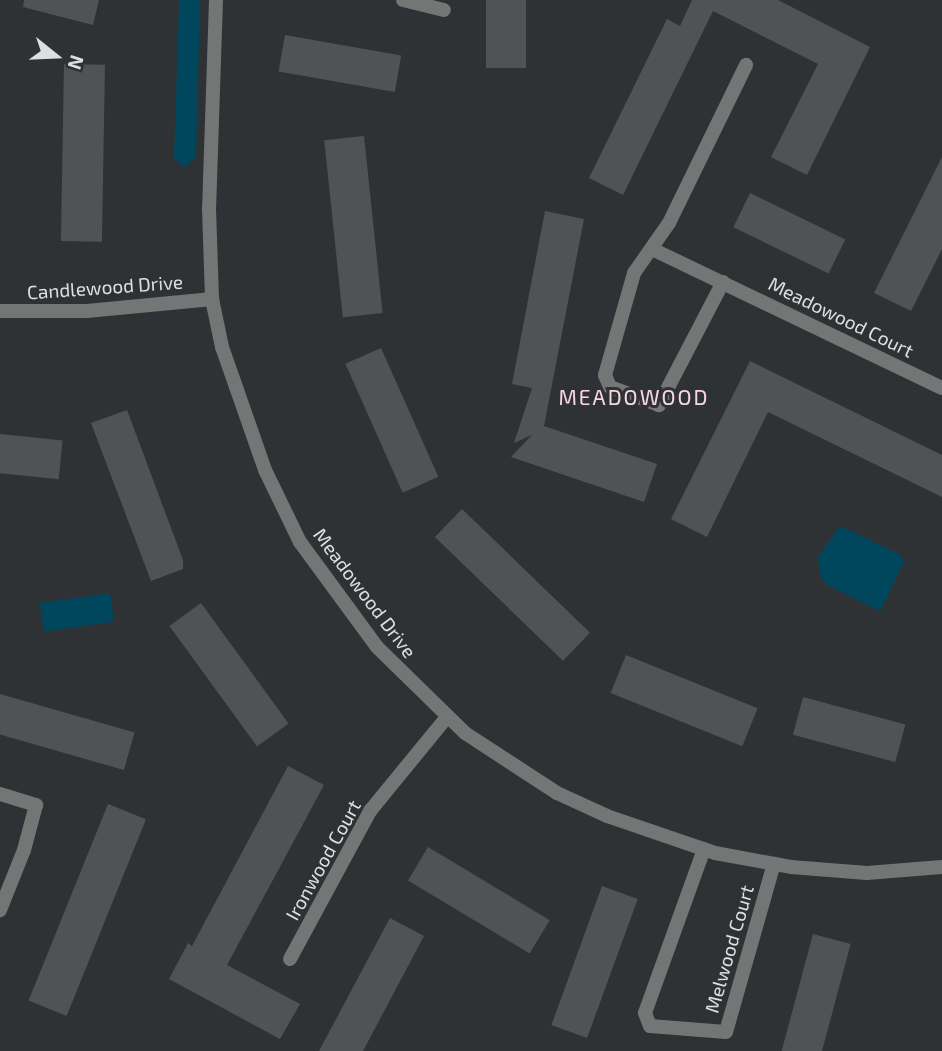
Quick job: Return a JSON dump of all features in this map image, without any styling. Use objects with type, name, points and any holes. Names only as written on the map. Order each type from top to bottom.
[{"type":"street","name":"Meadowood Drive","points":[[216,0],[209,208],[212,299],[237,400],[300,542],[377,647],[447,716],[506,762],[557,793],[704,849],[774,864],[867,873],[942,867]]},
{"type":"street","points":[[403,0],[443,10]]},
{"type":"street","points":[[723,282],[659,405],[610,387],[605,374],[634,273],[654,250],[746,65]]},
{"type":"street","name":"Meadowood Court","points":[[654,250],[942,388]]},
{"type":"street","name":"Candlewood Drive","points":[[0,311],[86,311],[212,299]]},
{"type":"street","name":"Ironwood Court","points":[[290,959],[370,811],[447,716]]},
{"type":"street","points":[[0,794],[36,805],[24,850],[0,910]]},
{"type":"street","name":"Melwood Court","points":[[704,849],[645,1013],[650,1026],[726,1032],[774,864]]},
{"type":"shaded area","points":[[179,0],[200,0],[196,157],[185,167],[174,159]]},
{"type":"shaded area","points":[[840,526],[900,554],[904,562],[880,611],[825,584],[820,574],[818,557]]},
{"type":"shaded area","points":[[110,593],[114,622],[44,632],[40,603]]},
{"type":"building","points":[[24,0],[99,0],[93,25],[23,7]]},
{"type":"building","points":[[486,0],[526,0],[526,68],[486,68]]},
{"type":"building","points":[[692,0],[778,0],[870,47],[807,175],[771,157],[818,64],[713,11],[623,195],[589,178],[667,19],[680,26]]},
{"type":"building","points":[[285,35],[401,55],[395,92],[279,71]]},
{"type":"building","points":[[64,64],[105,65],[102,242],[61,241]]},
{"type":"building","points":[[364,136],[383,313],[343,317],[324,140]]},
{"type":"building","points":[[942,157],[942,249],[911,311],[874,293]]},
{"type":"building","points":[[750,193],[845,239],[829,274],[733,227]]},
{"type":"building","points":[[545,211],[584,219],[544,426],[657,464],[644,502],[511,457],[532,435],[514,443],[532,388],[512,384]]},
{"type":"building","points":[[381,348],[438,477],[403,493],[345,364]]},
{"type":"building","points":[[750,361],[942,455],[942,497],[768,412],[707,537],[671,519]]},
{"type":"building","points":[[127,410],[183,560],[183,569],[151,581],[91,423]]},
{"type":"building","points":[[0,434],[63,441],[59,479],[0,473]]},
{"type":"building","points":[[462,509],[590,633],[563,661],[435,537]]},
{"type":"building","points":[[201,603],[289,724],[257,746],[169,626]]},
{"type":"building","points":[[626,655],[758,708],[742,746],[611,693]]},
{"type":"building","points":[[0,694],[135,733],[124,770],[0,735]]},
{"type":"building","points":[[803,697],[905,724],[895,762],[793,735]]},
{"type":"building","points":[[288,766],[324,785],[227,965],[300,1004],[280,1039],[169,979],[188,943],[192,946]]},
{"type":"building","points":[[108,804],[146,819],[67,1016],[29,1001]]},
{"type":"building","points":[[428,847],[550,920],[530,954],[408,880]]},
{"type":"building","points":[[602,886],[638,899],[587,1038],[551,1025]]},
{"type":"building","points":[[390,918],[424,936],[363,1051],[319,1051]]},
{"type":"building","points":[[813,934],[851,944],[822,1051],[782,1051]]},
{"type":"district","name":"MEADOWOOD","points":[[634,397]]}]
